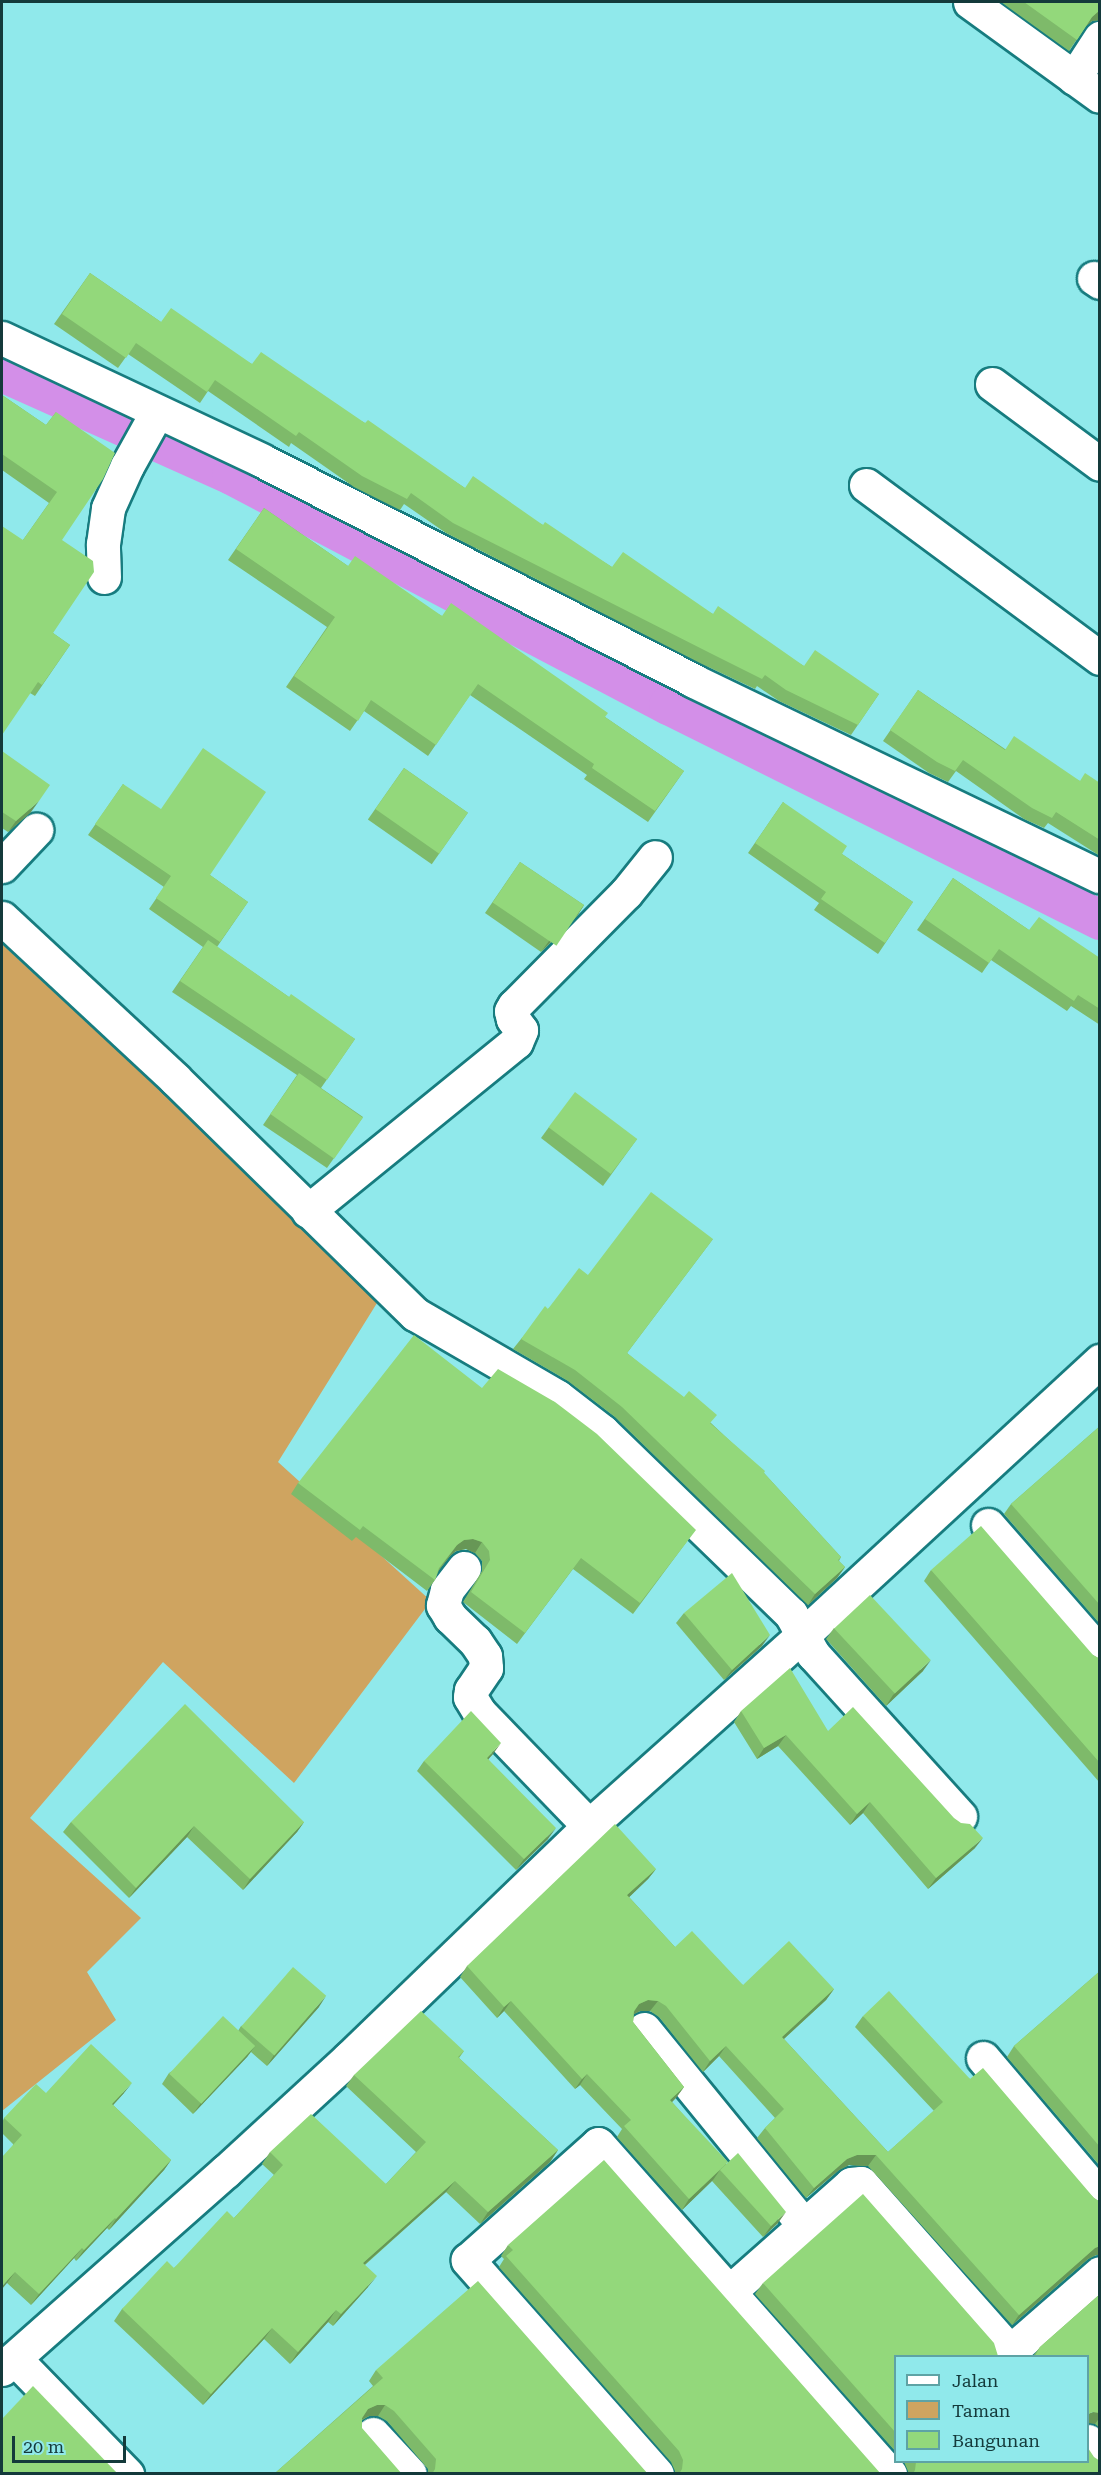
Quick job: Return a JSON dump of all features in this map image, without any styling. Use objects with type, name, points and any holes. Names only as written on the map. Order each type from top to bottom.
[{"type":"street","points":[[970,2],[1087,87],[1100,39]]},
{"type":"street","points":[[2,338],[154,417],[261,460],[694,681],[1100,876]]},
{"type":"street","points":[[992,384],[1100,464]]},
{"type":"street","points":[[104,577],[103,544],[108,508],[127,466],[154,417]]},
{"type":"street","points":[[866,485],[1100,658]]},
{"type":"street","points":[[2,866],[36,830]]},
{"type":"street","points":[[308,1211],[516,1042],[521,1030],[513,1018],[511,1011],[514,1006],[626,892],[655,857]]},
{"type":"street","points":[[2,921],[175,1079],[415,1314],[558,1397],[602,1431],[791,1614],[813,1654],[960,1816]]},
{"type":"street","points":[[127,2474],[8,2364],[342,2065],[589,1826],[1094,1377]]},
{"type":"street","points":[[988,1525],[1100,1653]]},
{"type":"street","points":[[464,1568],[447,1590],[443,1605],[450,1617],[475,1641],[485,1656],[486,1668],[471,1690],[470,1697],[479,1712],[589,1826]]},
{"type":"street","points":[[644,2029],[804,2225]]},
{"type":"street","points":[[983,2058],[1100,2196]]},
{"type":"street","points":[[657,2474],[468,2260],[598,2144],[886,2466]]},
{"type":"street","points":[[729,2292],[851,2184],[861,2183],[867,2187],[1009,2355],[1100,2272]]},
{"type":"street","points":[[374,2434],[410,2474]]},
{"type":"street","points":[[1089,2442],[1100,2455]]},
{"type":"green space","points":[[2,944],[382,1295],[278,1462],[431,1601],[294,1783],[163,1662],[30,1818],[141,1918],[87,1972],[116,2020],[2,2111]]},
{"type":"building","points":[[1024,2],[1099,2],[1100,10],[1092,17],[1077,40]]},
{"type":"building","points":[[90,273],[161,322],[171,308],[252,364],[261,352],[365,423],[368,420],[465,488],[473,476],[543,525],[545,522],[612,567],[623,552],[713,614],[718,606],[804,666],[815,650],[879,694],[858,725],[786,690],[765,675],[762,679],[453,523],[411,493],[407,499],[362,476],[299,432],[296,436],[215,380],[207,392],[136,343],[126,358],[62,314]]},
{"type":"building","points":[[2,395],[46,425],[56,412],[115,453],[103,479],[62,540],[93,561],[94,572],[53,633],[70,645],[42,685],[38,682],[2,735],[2,526],[23,540],[57,492],[2,454]]},
{"type":"building","points":[[264,508],[348,566],[355,556],[442,616],[451,603],[608,713],[605,717],[684,771],[655,811],[592,768],[594,764],[478,684],[436,745],[371,700],[358,721],[294,676],[335,617],[236,549]]},
{"type":"building","points":[[918,690],[1005,750],[1014,736],[1080,781],[1085,773],[1100,783],[1100,840],[1056,812],[1052,818],[1032,808],[963,760],[955,771],[937,762],[890,730]]},
{"type":"building","points":[[203,748],[266,792],[210,875],[248,902],[220,942],[156,898],[171,876],[95,824],[123,784],[161,809]]},
{"type":"building","points":[[2,751],[50,785],[39,801],[16,821],[2,812]]},
{"type":"building","points":[[404,768],[468,813],[439,854],[375,809]]},
{"type":"building","points":[[783,802],[847,846],[842,854],[913,902],[885,943],[821,899],[826,892],[755,843]]},
{"type":"building","points":[[520,862],[584,905],[556,946],[493,903]]},
{"type":"building","points":[[953,878],[1029,930],[1039,917],[1100,958],[1100,1009],[1078,995],[1074,1001],[999,949],[989,963],[925,919]]},
{"type":"building","points":[[208,940],[289,997],[291,994],[355,1039],[327,1080],[180,981]]},
{"type":"building","points":[[299,1073],[363,1118],[334,1159],[270,1114]]},
{"type":"building","points":[[575,1092],[637,1139],[611,1174],[549,1127]]},
{"type":"building","points":[[651,1192],[713,1239],[627,1353],[684,1397],[689,1391],[717,1415],[710,1423],[765,1471],[764,1473],[841,1557],[838,1560],[845,1567],[815,1594],[622,1407],[575,1370],[521,1339],[545,1306],[548,1309],[579,1268],[588,1275]]},
{"type":"building","points":[[414,1335],[482,1388],[498,1369],[555,1402],[597,1434],[696,1530],[640,1603],[581,1558],[525,1633],[471,1592],[490,1560],[489,1551],[482,1542],[473,1539],[464,1540],[457,1545],[439,1568],[435,1580],[363,1526],[360,1530],[298,1483]]},
{"type":"building","points":[[1100,1426],[1100,1605],[1011,1504]]},
{"type":"building","points":[[981,1526],[1093,1655],[1100,1659],[1100,1763],[931,1570]]},
{"type":"building","points":[[732,1573],[770,1635],[732,1670],[684,1613]]},
{"type":"building","points":[[870,1595],[931,1660],[895,1694],[834,1628]]},
{"type":"building","points":[[790,1668],[828,1731],[853,1707],[954,1818],[961,1823],[970,1824],[983,1838],[936,1878],[870,1802],[857,1814],[786,1735],[764,1748],[741,1711]]},
{"type":"building","points":[[185,1704],[304,1822],[250,1879],[194,1826],[136,1888],[71,1822]]},
{"type":"building","points":[[471,1711],[501,1743],[487,1758],[556,1828],[524,1859],[424,1761]]},
{"type":"building","points":[[615,1824],[656,1869],[627,1895],[675,1947],[692,1931],[743,1985],[789,1941],[834,1989],[782,2037],[888,2152],[943,2102],[863,2016],[889,1991],[970,2079],[983,2068],[1094,2198],[1100,2202],[1100,2246],[1019,2315],[876,2155],[857,2155],[847,2159],[814,2188],[765,2128],[784,2109],[726,2046],[710,2061],[666,2006],[658,2001],[648,2000],[639,2004],[634,2011],[633,2022],[684,2087],[670,2100],[728,2162],[689,2199],[624,2126],[631,2120],[587,2074],[582,2079],[511,2001],[504,2007],[467,1966]]},
{"type":"building","points":[[293,1967],[326,1996],[274,2055],[241,2027]]},
{"type":"building","points":[[1100,1971],[1100,2147],[1014,2046]]},
{"type":"building","points":[[421,2011],[464,2051],[458,2057],[558,2150],[488,2212],[455,2181],[363,2263],[377,2276],[341,2314],[336,2310],[298,2352],[272,2328],[211,2394],[122,2309],[167,2261],[174,2268],[227,2211],[234,2218],[283,2165],[270,2152],[311,2114],[386,2184],[426,2142],[354,2075]]},
{"type":"building","points":[[223,2016],[255,2046],[201,2104],[169,2074]]},
{"type":"building","points":[[91,2044],[132,2083],[112,2104],[171,2160],[116,2219],[84,2250],[82,2248],[39,2294],[15,2272],[2,2286],[2,2157],[22,2135],[4,2118],[36,2084],[46,2093]]},
{"type":"building","points":[[738,2153],[786,2212],[771,2226],[720,2170]]},
{"type":"building","points":[[604,2160],[881,2474],[679,2474],[683,2460],[679,2451],[506,2256],[513,2250],[508,2245]]},
{"type":"building","points":[[863,2194],[994,2343],[998,2355],[894,2355],[894,2431],[763,2283]]},
{"type":"building","points":[[478,2281],[648,2474],[432,2474],[436,2459],[394,2411],[385,2405],[377,2405],[368,2409],[362,2418],[362,2428],[402,2474],[274,2474],[383,2378],[376,2370]]},
{"type":"building","points":[[1100,2294],[1100,2413],[1089,2414],[1089,2355],[1036,2355],[1040,2347]]},
{"type":"building","points":[[33,2386],[118,2474],[2,2474],[2,2419]]},
{"type":"building","points":[[1089,2450],[1100,2461],[1100,2474],[913,2474],[916,2463],[1089,2463]]},
{"type":"waterway","points":[[2,372],[232,475],[669,705],[1100,920]]}]
